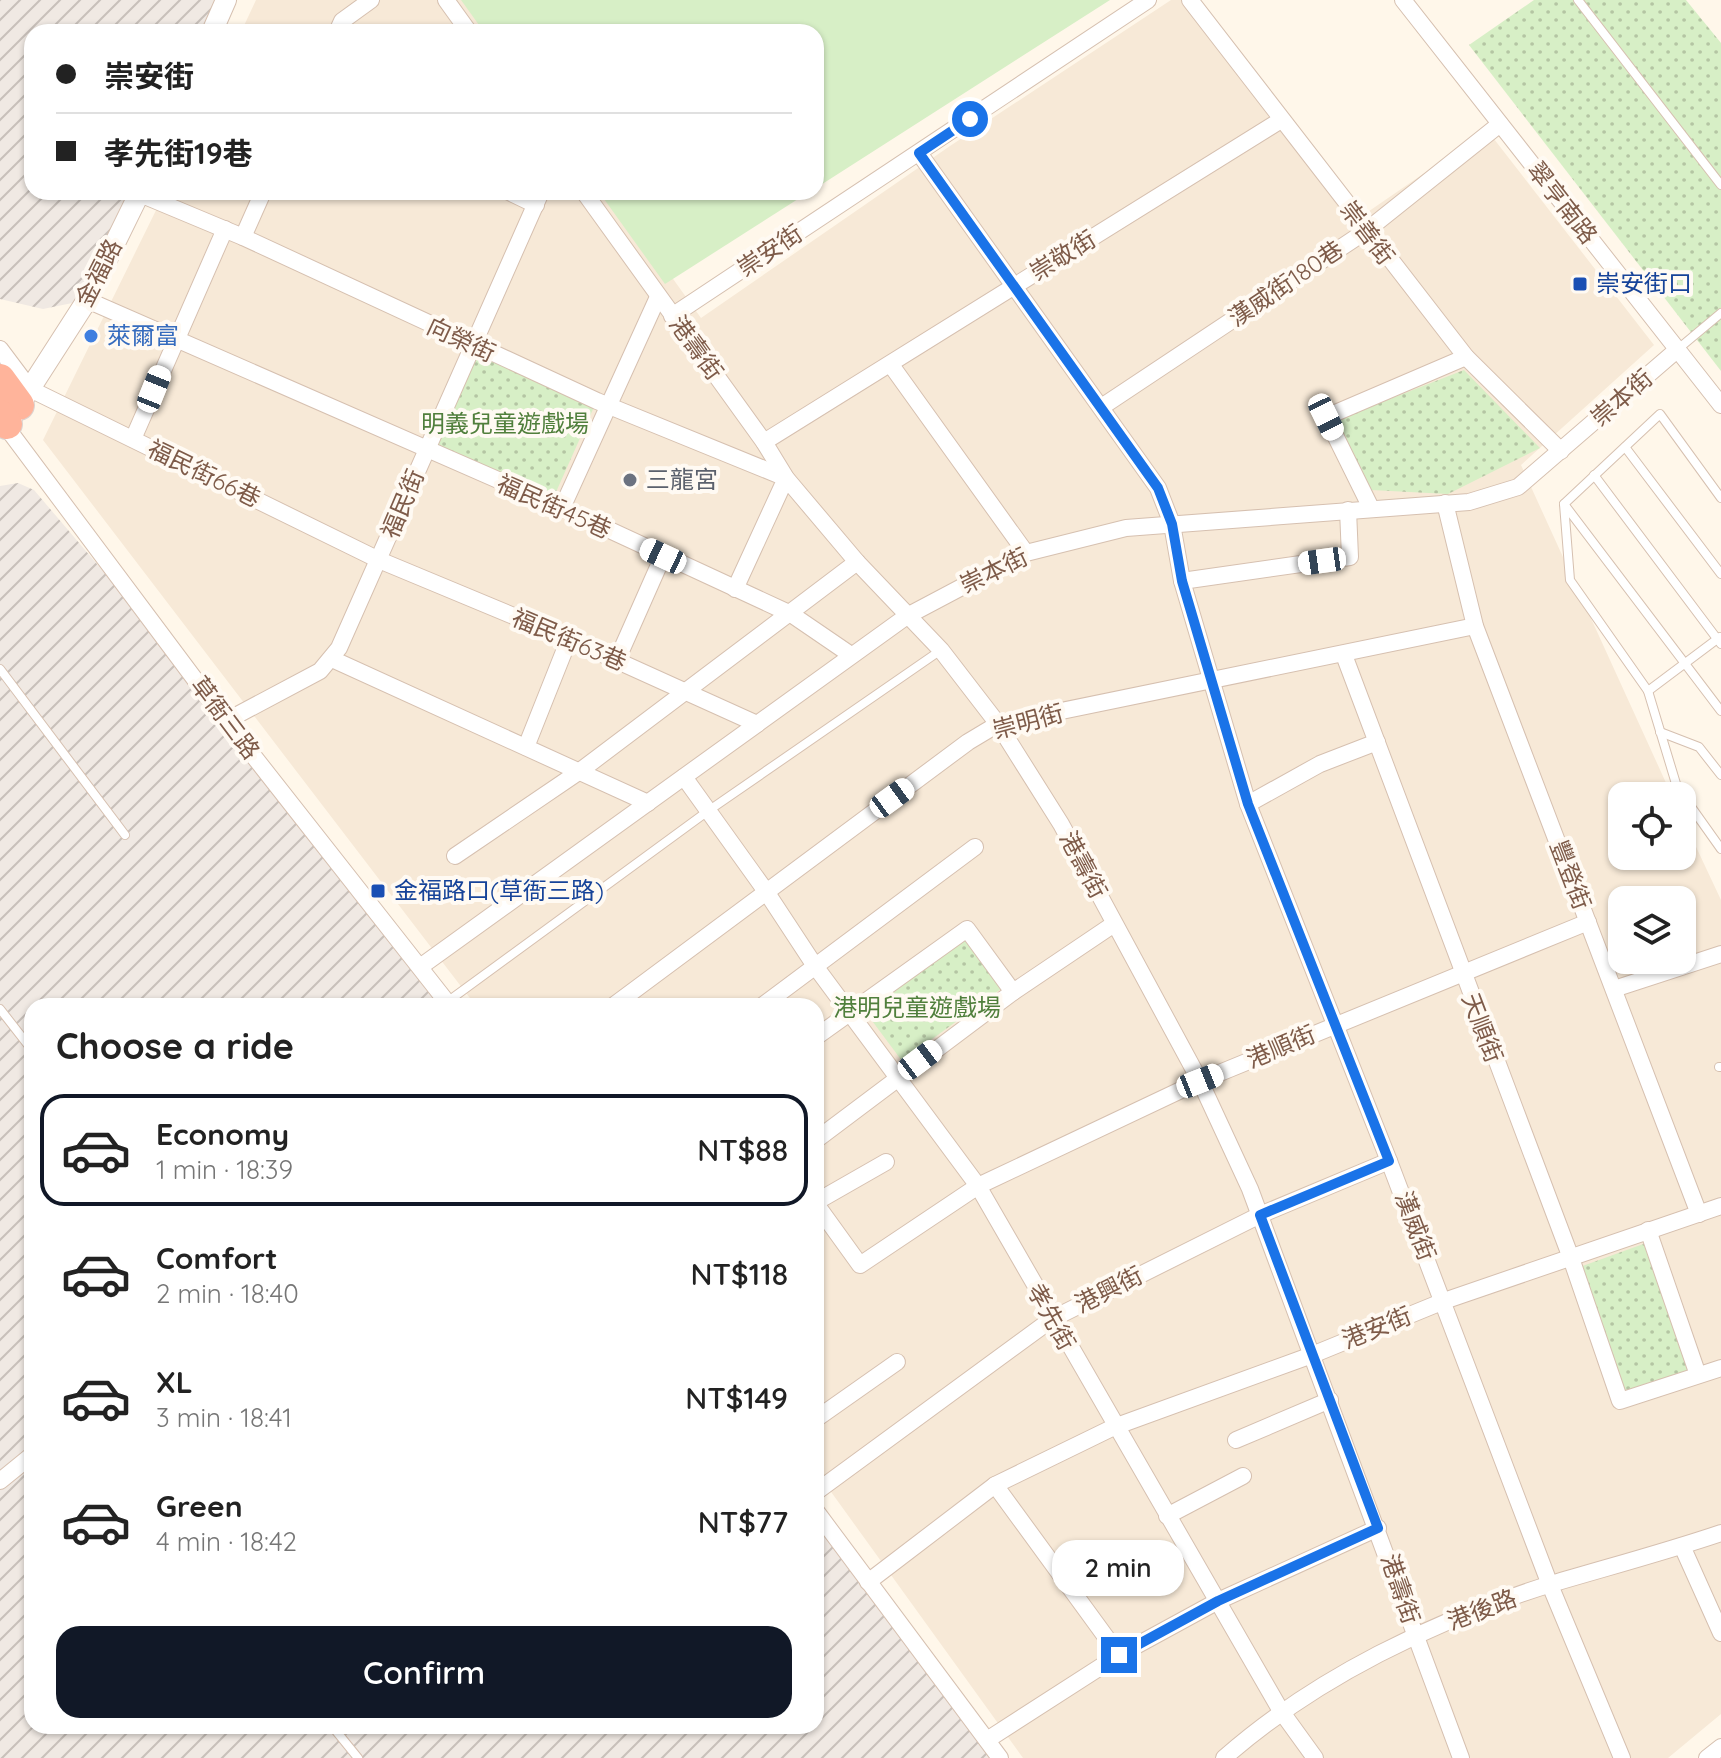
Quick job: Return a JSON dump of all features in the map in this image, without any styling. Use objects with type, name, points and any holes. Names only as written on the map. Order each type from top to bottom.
[{"type":"highway","points":[[0,379],[9,414]]},
{"type":"street","points":[[216,24],[226,0]]},
{"type":"street","points":[[341,24],[371,0]]},
{"type":"street","points":[[446,0],[463,24]]},
{"type":"street","name":"崇安街","points":[[672,316],[1148,0]]},
{"type":"street","name":"崇善街","points":[[1190,0],[1466,357],[1561,451]]},
{"type":"street","name":"翠亨南路","points":[[1403,0],[1721,405]]},
{"type":"street","name":"崇敬街","points":[[764,442],[1281,120]]},
{"type":"street","name":"漢威街180巷","points":[[1103,406],[1366,231],[1500,124]]},
{"type":"street","name":"漢威街","points":[[919,153],[1012,288],[1103,406],[1158,488],[1172,524],[1182,581],[1248,804],[1444,1301],[1550,1585],[1611,1740],[1622,1758]]},
{"type":"street","name":"金福路","points":[[9,414],[87,300],[137,200]]},
{"type":"street","name":"向榮街","points":[[157,200],[609,407],[786,478]]},
{"type":"street","points":[[243,237],[259,200]]},
{"type":"street","name":"福民街","points":[[226,721],[320,671],[332,659],[379,560],[537,200]]},
{"type":"street","name":"港壽街","points":[[590,200],[764,442],[786,478],[857,562],[941,650],[998,724],[1061,824],[1200,1081],[1260,1215],[1461,1758]]},
{"type":"street","points":[[133,439],[225,229]]},
{"type":"street","points":[[562,508],[658,297]]},
{"type":"street","name":"福民街45巷","points":[[87,300],[562,508],[791,614],[851,655]]},
{"type":"street","name":"草衙三路","points":[[0,349],[9,414],[226,721],[443,998]]},
{"type":"street","name":"崇本街","points":[[420,967],[907,616],[1026,553],[1126,528],[1469,502],[1518,487],[1678,349]]},
{"type":"street","points":[[1371,508],[1326,417],[1466,357]]},
{"type":"street","points":[[891,365],[1026,553]]},
{"type":"street","name":"福民街66巷","points":[[9,414],[133,439],[379,560]]},
{"type":"street","points":[[735,589],[786,478]]},
{"type":"street","name":"豐登街","points":[[1445,503],[1475,626],[1699,1214]]},
{"type":"street","points":[[1182,581],[1350,557],[1348,510]]},
{"type":"street","points":[[617,660],[663,556]]},
{"type":"street","name":"福民街63巷","points":[[379,560],[569,639],[757,724]]},
{"type":"street","points":[[455,856],[580,771],[857,562]]},
{"type":"street","name":"崇明街","points":[[623,998],[765,890],[968,742],[998,724],[1210,683],[1475,626]]},
{"type":"street","points":[[526,747],[569,639]]},
{"type":"street","name":"天順街","points":[[1344,655],[1571,1258],[1620,1401],[1698,1375]]},
{"type":"street","points":[[332,659],[648,803]]},
{"type":"street","points":[[1248,804],[1320,764],[1377,742]]},
{"type":"street","name":"孝先街","points":[[684,777],[815,966],[978,1186],[1114,1427],[1281,1711],[1315,1758]]},
{"type":"street","points":[[773,998],[975,847]]},
{"type":"street","name":"港順街","points":[[824,1214],[860,1265],[978,1186],[1200,1081],[1588,922]]},
{"type":"street","points":[[824,1134],[1013,992],[1114,924]]},
{"type":"street","points":[[824,1031],[967,929],[1013,992]]},
{"type":"street","points":[[1614,989],[1721,954]]},
{"type":"street","name":"港興街","points":[[824,1486],[1052,1319],[1260,1215],[1389,1161]]},
{"type":"street","points":[[824,1198],[886,1162]]},
{"type":"street","name":"港安街","points":[[868,1582],[995,1485],[1114,1427],[1312,1355],[1444,1301],[1721,1206]]},
{"type":"street","points":[[1648,1230],[1698,1375],[1721,1368]]},
{"type":"street","points":[[824,1413],[897,1362]]},
{"type":"street","points":[[1236,1440],[1330,1400]]},
{"type":"street","points":[[0,1481],[24,1462]]},
{"type":"street","points":[[1167,1516],[1243,1476]]},
{"type":"street","points":[[995,1485],[1119,1655]]},
{"type":"street","points":[[824,1522],[1000,1758]]},
{"type":"street","points":[[987,1740],[1119,1655],[1218,1601],[1378,1528]]},
{"type":"street","name":"港後路","points":[[1224,1758],[1281,1711],[1416,1635],[1550,1585],[1721,1533]]},
{"type":"street","points":[[1682,1546],[1721,1633]]},
{"type":"street","points":[[1707,1758],[1721,1747]]},
{"type":"lane","points":[[1578,0],[1721,185]]},
{"type":"lane","points":[[1678,349],[1721,313]]},
{"type":"lane","points":[[1564,504],[1660,414],[1721,498]]},
{"type":"lane","points":[[1625,447],[1721,574]]},
{"type":"lane","points":[[1594,475],[1720,640],[1648,691]]},
{"type":"lane","points":[[1564,504],[1721,711]]},
{"type":"lane","points":[[1564,504],[1570,580],[1648,691],[1677,787],[1721,849]]},
{"type":"lane","points":[[456,998],[708,811],[941,650]]},
{"type":"lane","points":[[0,669],[125,835]]},
{"type":"lane","points":[[1660,732],[1699,747],[1721,775]]},
{"type":"lane","points":[[0,1009],[24,1040]]},
{"type":"lane","points":[[338,1734],[358,1758]]},
{"type":"shaded area","points":[[0,0],[226,0],[216,24],[24,24],[24,200],[136,200],[87,300],[43,309],[0,299]]},
{"type":"shaded area","points":[[256,0],[470,0],[488,24],[245,24]]},
{"type":"shaded area","points":[[1171,0],[1184,0],[1359,218],[1487,130],[1654,345],[1521,465],[1666,782],[1608,782],[1608,870],[1696,870],[1696,847],[1721,900],[1721,1714],[1668,1758],[1023,1758],[824,1482],[824,998],[470,998],[43,440],[161,200],[617,200],[701,318],[950,146]]},
{"type":"shaded area","points":[[18,483],[34,490],[239,731],[444,998],[24,998],[24,1734],[824,1734],[824,1522],[1000,1758],[0,1758],[0,486]]},
{"type":"green space","points":[[461,0],[1110,0],[824,183],[824,24],[478,24]]},
{"type":"green space","points":[[1534,0],[1686,0],[1721,43],[1721,371],[1469,45]]},
{"type":"green space","points":[[605,200],[796,200],[665,284]]},
{"type":"green space","name":"明義兒童遊戲場","points":[[475,354],[594,407],[552,501],[433,449]]},
{"type":"green space","points":[[1464,370],[1540,448],[1448,494],[1371,490],[1336,420]]},
{"type":"green space","name":"港明兒童遊戲場","points":[[965,932],[1005,986],[902,1061],[861,1006]]},
{"type":"green space","points":[[1646,1243],[1691,1369],[1622,1393],[1577,1268]]},
{"type":"place","name":"崇安街口","points":[[1580,284]]},
{"type":"place","name":"萊爾富","points":[[91,336]]},
{"type":"place","name":"三龍宮","points":[[630,480]]},
{"type":"place","name":"金福路口(草衙三路)","points":[[378,891]]},
{"type":"route","points":[[970,119],[919,153],[1012,288],[1103,406],[1158,488],[1172,524],[1182,581],[1248,804],[1389,1161],[1260,1215],[1378,1528],[1218,1601],[1119,1655]]}]
